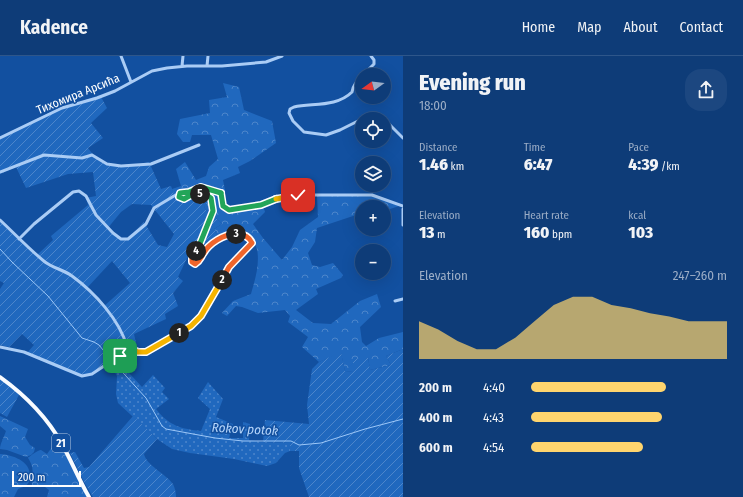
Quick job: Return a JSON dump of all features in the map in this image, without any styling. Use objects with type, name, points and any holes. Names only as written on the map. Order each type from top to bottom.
[{"type":"main road","name":"21","points":[[0,377],[33,404],[49,424],[62,443],[89,497]]},
{"type":"street","points":[[121,56],[131,82]]},
{"type":"street","points":[[182,66],[183,56]]},
{"type":"street","points":[[207,66],[208,56]]},
{"type":"street","name":"Тихомира Арсића","points":[[0,138],[54,111],[97,98],[152,71],[182,66],[266,62],[282,56]]},
{"type":"street","points":[[370,68],[374,64],[374,60],[371,56]]},
{"type":"street","points":[[355,83],[352,87],[352,92],[347,97],[323,104],[294,107],[290,109],[289,113],[293,121],[304,132],[326,135],[355,122]]},
{"type":"street","points":[[391,126],[403,138]]},
{"type":"street","points":[[0,172],[44,155],[82,158],[92,155],[107,164],[121,166],[151,164],[199,145]]},
{"type":"street","points":[[19,239],[34,224],[73,192],[79,191],[86,196],[96,215],[121,239],[128,239],[146,224],[154,208],[160,203],[180,193],[189,192],[201,187],[221,192],[223,206],[229,210],[261,205],[271,200],[298,195],[372,195],[403,208],[403,225]]},
{"type":"street","points":[[127,347],[138,352],[146,352],[191,326],[201,316],[229,267],[252,243],[250,239],[243,234],[228,234],[211,245],[203,254],[200,262],[195,264],[192,262],[192,257],[199,246],[213,211],[211,198],[205,194],[191,195],[184,199],[179,197],[180,193]]},
{"type":"street","points":[[0,220],[32,252],[47,263],[70,275],[86,288],[112,316],[126,342],[127,347]]},
{"type":"street","points":[[395,301],[403,299]]},
{"type":"street","points":[[0,347],[24,352],[82,376],[92,374],[104,366],[112,364],[127,347]]},
{"type":"green space","points":[[223,83],[239,87],[244,110],[272,121],[276,143],[250,161],[238,167],[240,173],[223,180],[225,190],[221,194],[224,210],[235,212],[263,205],[265,212],[253,224],[282,260],[292,247],[300,230],[318,217],[317,196],[370,194],[387,200],[355,200],[355,215],[317,228],[315,242],[308,253],[312,265],[320,267],[333,263],[343,275],[341,278],[316,289],[318,294],[296,310],[313,323],[331,324],[360,301],[377,294],[381,307],[360,327],[362,342],[366,346],[379,338],[403,332],[403,349],[386,356],[391,365],[370,370],[368,357],[353,372],[345,371],[341,353],[319,362],[302,347],[308,337],[288,322],[290,316],[285,310],[258,313],[236,306],[227,316],[222,313],[233,301],[251,294],[257,266],[257,249],[246,233],[234,232],[219,239],[214,229],[222,224],[204,207],[208,198],[174,197],[172,189],[181,186],[176,169],[185,162],[196,180],[206,176],[209,167],[218,159],[211,135],[192,135],[190,142],[183,142],[177,134],[180,119],[210,113],[209,100],[227,97]]},
{"type":"green space","points":[[100,95],[107,108],[91,123],[103,138],[88,148],[95,156],[105,163],[117,165],[130,165],[149,162],[161,189],[171,186],[175,197],[207,187],[211,195],[204,207],[222,224],[214,229],[219,239],[209,246],[201,256],[196,252],[187,258],[178,277],[183,281],[173,293],[178,306],[165,314],[166,319],[134,334],[136,343],[128,348],[118,361],[95,372],[82,376],[65,371],[26,354],[34,345],[22,334],[9,347],[0,345],[0,289],[4,283],[0,281],[0,221],[36,256],[53,240],[51,236],[88,205],[86,198],[96,196],[93,172],[68,174],[26,188],[16,167],[0,174],[0,137],[53,111]],"holes":[[[132,204],[151,205],[174,234],[167,247],[158,245],[144,222],[127,240],[122,240],[107,229],[121,212]],[[112,261],[130,283],[103,307],[86,289]]]},
{"type":"green space","points":[[391,201],[402,205],[391,209]]},
{"type":"green space","points":[[403,349],[403,497],[309,497],[299,468],[299,451],[290,451],[290,443],[263,442],[265,420],[309,424],[307,405],[312,369],[319,362],[341,352],[345,371],[353,372],[353,359],[368,357],[370,370],[391,365],[386,356]]},
{"type":"green space","points":[[118,361],[142,387],[153,375],[165,388],[162,392],[169,399],[156,409],[161,415],[176,426],[201,431],[210,409],[198,398],[208,382],[223,399],[216,417],[233,424],[229,438],[243,438],[243,422],[250,424],[249,440],[290,443],[290,451],[285,453],[276,463],[267,466],[172,449],[157,439],[118,403],[116,394],[117,376],[113,369]]},
{"type":"green space","points":[[0,378],[20,393],[7,417],[0,413]]},
{"type":"green space","points":[[0,416],[28,429],[25,437],[30,445],[35,448],[31,455],[26,457],[0,449],[6,431],[0,426]]},
{"type":"green space","points":[[133,416],[157,439],[144,454],[148,462],[173,484],[176,497],[93,497],[84,482],[70,453],[75,452],[84,468],[89,467]]},
{"type":"green space","points":[[58,439],[87,497],[47,497],[49,490],[45,487],[32,487],[33,469],[28,458],[40,450],[47,454]]},
{"type":"green space","points":[[0,454],[15,457],[24,463],[30,471],[29,482],[18,489],[14,497],[0,497]]},
{"type":"waterway","name":"Rokov potok","points":[[0,249],[48,296],[82,338],[99,345],[112,361]]},
{"type":"waterway","name":"Rokov potok","points":[[115,364],[146,398],[162,426],[166,429],[215,438],[243,441],[291,441],[299,445],[321,443],[403,419]]},
{"type":"route","points":[[120,356],[127,347],[138,352],[146,352],[191,326],[201,316],[229,267],[252,243],[250,239],[243,234],[228,234],[211,245],[203,254],[200,262],[195,264],[192,262],[192,257],[199,246],[213,211],[211,198],[205,194],[191,195],[184,199],[179,197],[180,193],[189,192],[201,187],[221,192],[223,206],[229,210],[261,205],[271,200],[298,195]]}]
